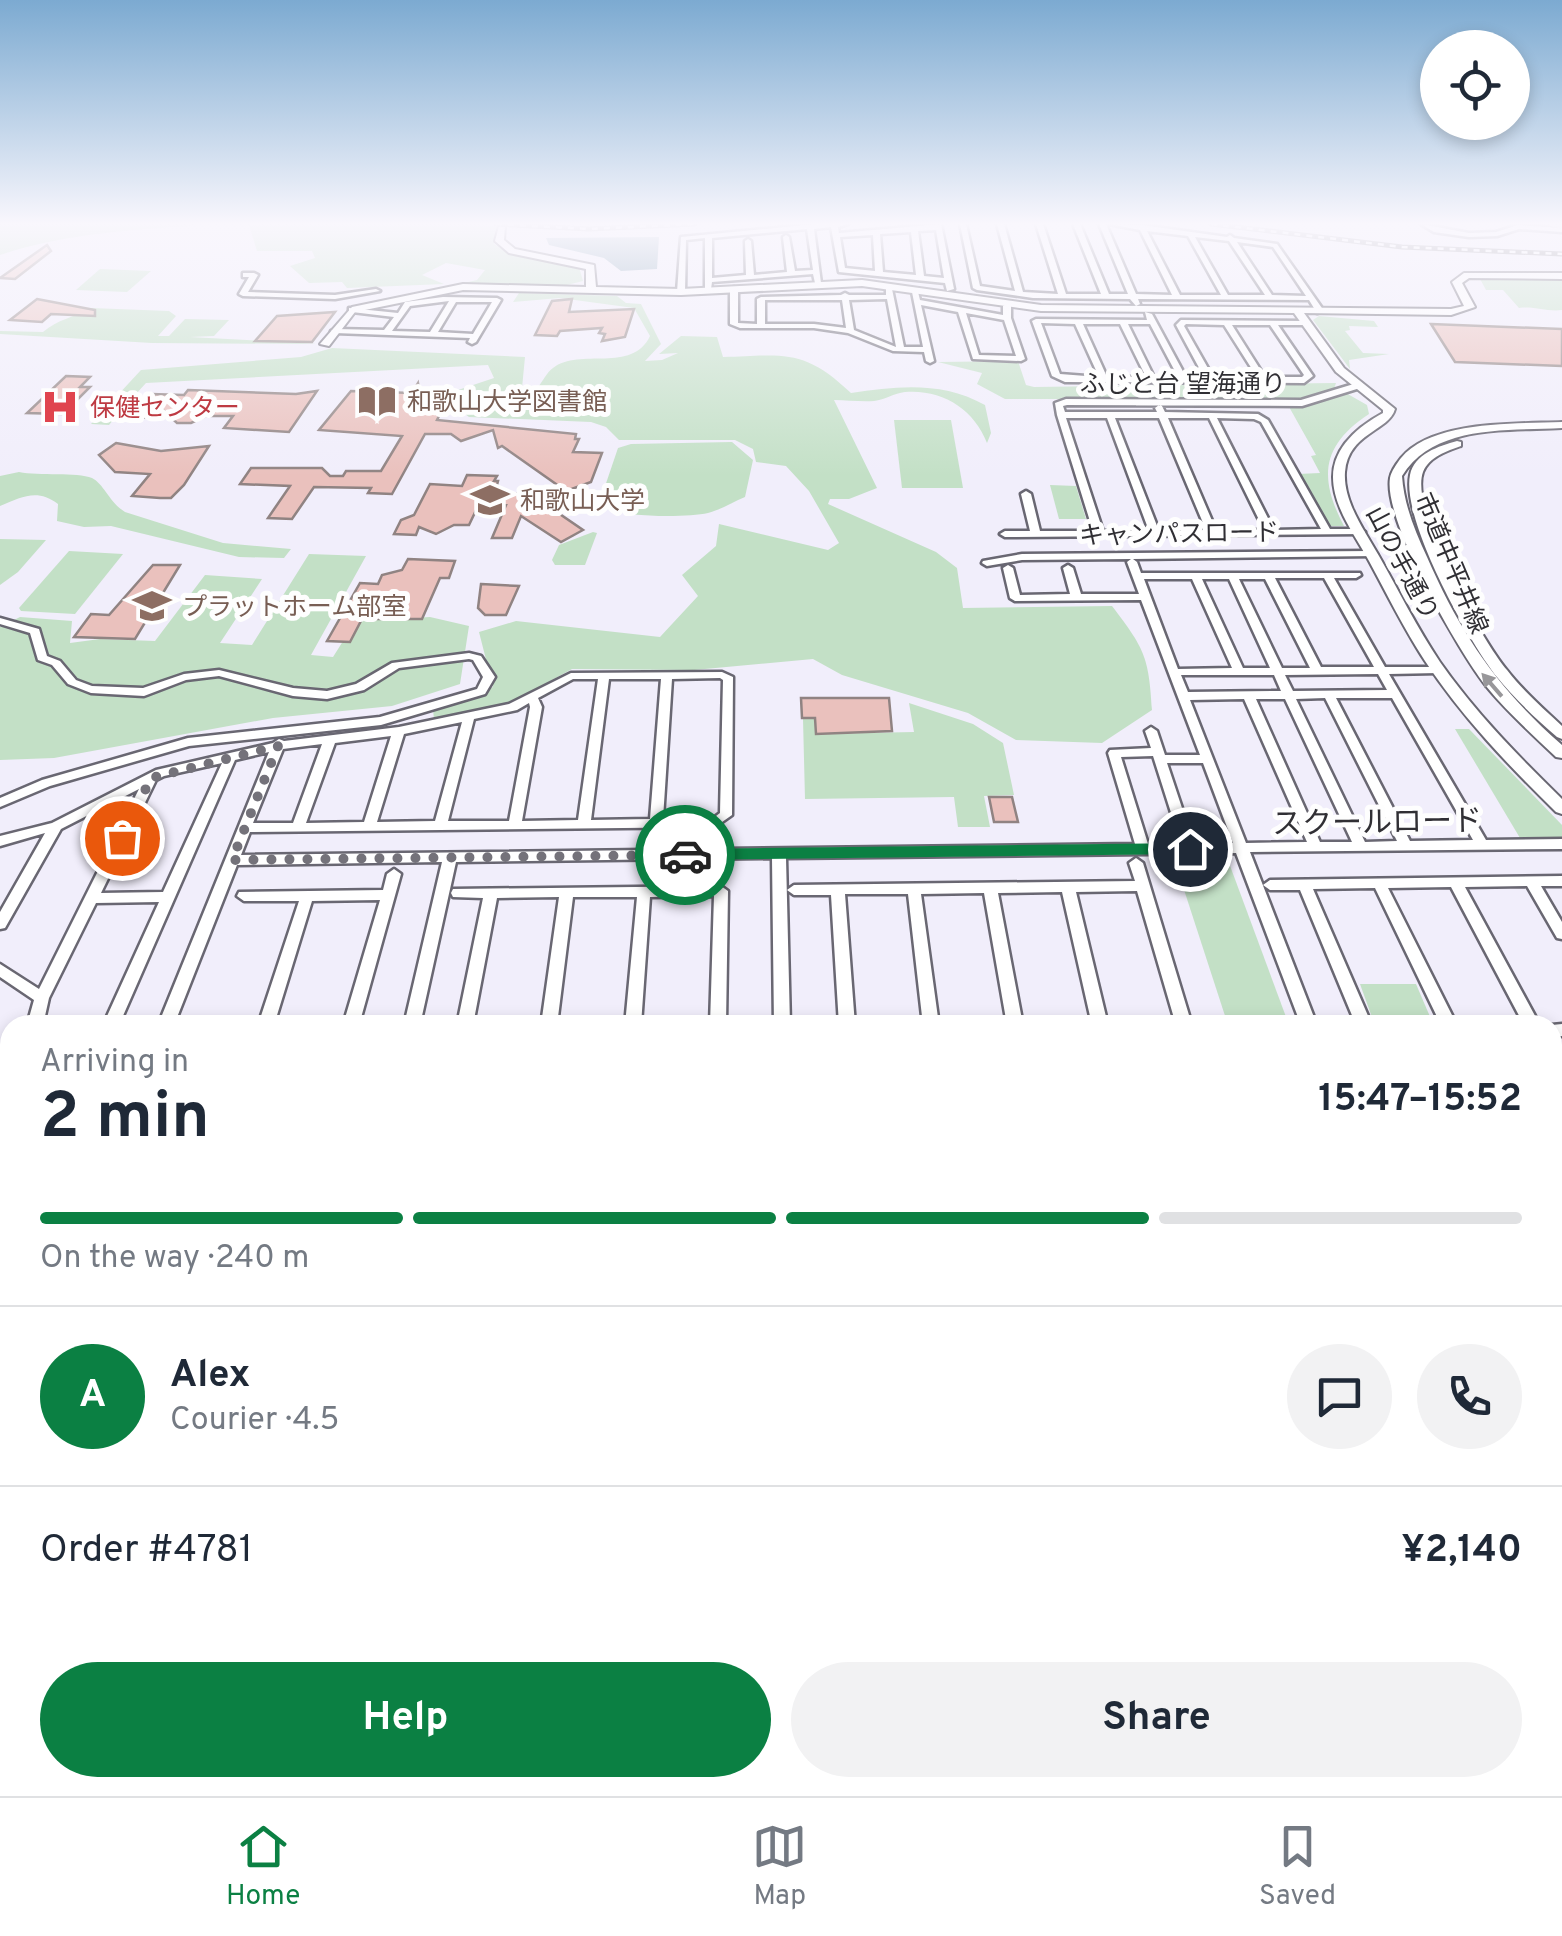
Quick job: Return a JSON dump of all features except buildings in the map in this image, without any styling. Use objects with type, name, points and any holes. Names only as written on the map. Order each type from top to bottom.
[{"type":"street","points":[[325,344],[355,309],[360,308]]},
{"type":"street","points":[[386,333],[405,308]]},
{"type":"street","points":[[432,335],[449,308]]},
{"type":"street","points":[[335,332],[474,339],[492,308]]},
{"type":"street","points":[[734,308],[734,324],[850,330],[900,350],[929,356],[918,308]]},
{"type":"street","points":[[761,308],[761,326]]},
{"type":"street","points":[[803,308],[805,325]]},
{"type":"street","points":[[847,308],[850,330]]},
{"type":"street","points":[[892,308],[900,350]]},
{"type":"street","points":[[948,308],[1007,318]]},
{"type":"street","points":[[962,312],[976,357],[1021,359],[1007,308]]},
{"type":"street","points":[[1089,308],[1451,312],[1467,308]]},
{"type":"street","points":[[1317,308],[1320,312]]},
{"type":"street","points":[[355,309],[399,315]]},
{"type":"street","points":[[1142,309],[1184,380]]},
{"type":"street","name":"山の手通り","points":[[1297,311],[1357,386],[1390,409],[1388,415],[1356,437],[1339,476],[1360,532],[1438,670],[1500,746],[1562,808]]},
{"type":"street","points":[[1152,322],[1078,322],[1035,317],[1056,376],[1304,380],[1309,376],[1273,323]]},
{"type":"street","points":[[1078,322],[1104,379]]},
{"type":"street","points":[[1122,322],[1151,379]]},
{"type":"street","points":[[1227,323],[1263,380]]},
{"type":"street","points":[[1210,380],[1180,325],[1305,324]]},
{"type":"street","name":"ふじと台 望海通り","points":[[1062,415],[1058,405],[1066,402],[1302,403],[1357,386]]},
{"type":"street","points":[[1157,402],[1212,533]]},
{"type":"street","points":[[1099,534],[1062,415],[1255,416],[1264,420],[1326,532]]},
{"type":"street","points":[[1110,415],[1155,533]]},
{"type":"street","points":[[1212,416],[1270,532]]},
{"type":"street","name":"市道中平井線","points":[[1562,428],[1447,447],[1423,461],[1414,480],[1424,522],[1474,632],[1511,684],[1562,734]]},
{"type":"street","name":"市道中平井線","points":[[1562,428],[1468,432],[1429,442],[1407,456],[1396,476],[1405,521],[1452,630],[1500,695],[1562,753]]},
{"type":"street","points":[[1026,494],[1036,534]]},
{"type":"street","points":[[1005,534],[1360,532]]},
{"type":"street","name":"キャンパスロード","points":[[987,564],[1022,557],[1372,554]]},
{"type":"street","points":[[1132,562],[1304,1015]]},
{"type":"street","points":[[1008,568],[1015,598],[1145,597]]},
{"type":"street","points":[[1068,568],[1076,598]]},
{"type":"street","points":[[1137,576],[1356,574]]},
{"type":"street","points":[[1232,575],[1360,846]]},
{"type":"street","points":[[1268,575],[1317,671]]},
{"type":"street","points":[[1327,575],[1482,846]]},
{"type":"street","points":[[1196,576],[1239,672]]},
{"type":"street","points":[[0,621],[34,631],[42,658],[56,664],[72,682],[91,690],[126,693],[156,689],[197,674],[219,673],[293,692],[327,695],[360,688],[383,671],[412,662],[469,656],[484,666],[488,683],[481,691],[464,697],[380,721],[188,742],[46,783],[0,803]]},
{"type":"street","points":[[1174,672],[1438,670]]},
{"type":"street","points":[[0,841],[56,826],[151,778],[278,746],[329,742],[469,717],[532,698],[571,676],[722,674],[730,679],[726,815],[715,823],[245,828]]},
{"type":"street","points":[[656,823],[667,675]]},
{"type":"street","points":[[584,824],[604,676]]},
{"type":"street","points":[[1182,696],[1394,694]]},
{"type":"street","points":[[1329,695],[1406,846]]},
{"type":"street","points":[[1248,696],[1316,847]]},
{"type":"street","points":[[515,825],[536,707],[532,698]]},
{"type":"street","points":[[440,826],[469,717]]},
{"type":"street","points":[[369,827],[399,731]]},
{"type":"street","points":[[1151,731],[1190,849]]},
{"type":"street","points":[[170,1015],[283,732]]},
{"type":"street","points":[[298,827],[329,742]]},
{"type":"street","points":[[1181,1015],[1143,886],[1140,856],[1113,750],[1206,759]]},
{"type":"street","points":[[115,1015],[231,756]]},
{"type":"street","points":[[38,1015],[42,998],[151,778]]},
{"type":"street","points":[[0,924],[56,826]]},
{"type":"street","name":"スクールロード","points":[[232,860],[779,854],[1140,856],[1190,849],[1562,844]]},
{"type":"street","points":[[779,854],[782,1015]]},
{"type":"street","points":[[414,1015],[450,858]]},
{"type":"street","points":[[355,1015],[394,874]]},
{"type":"street","points":[[1270,885],[1562,881]]},
{"type":"street","points":[[1455,882],[1527,1015]]},
{"type":"street","points":[[1531,882],[1562,934]]},
{"type":"street","points":[[1379,883],[1444,1015]]},
{"type":"street","points":[[1304,884],[1360,1015]]},
{"type":"street","points":[[794,890],[1143,886]]},
{"type":"street","points":[[1068,887],[1098,1015]]},
{"type":"street","points":[[990,888],[1013,1015]]},
{"type":"street","points":[[914,889],[931,1015]]},
{"type":"street","points":[[838,890],[847,1015]]},
{"type":"street","points":[[458,893],[720,891],[718,1015]]},
{"type":"street","points":[[467,1015],[491,892]]},
{"type":"street","points":[[550,1015],[568,892]]},
{"type":"street","points":[[634,1015],[644,892]]},
{"type":"street","points":[[244,896],[388,895]]},
{"type":"street","points":[[269,1015],[307,896]]},
{"type":"street","points":[[92,898],[168,897]]},
{"type":"street","points":[[0,970],[42,998]]},
{"type":"green space","points":[[91,308],[169,311],[176,316],[158,336],[169,336],[185,319],[229,320],[214,336],[190,337],[318,344],[152,343],[0,334],[43,332]]},
{"type":"green space","points":[[634,308],[643,308],[661,344],[645,361],[662,360],[678,353],[659,354],[681,336],[717,337],[723,357],[792,357],[820,368],[851,393],[903,387],[936,389],[985,405],[991,433],[987,443],[965,411],[932,394],[905,392],[874,401],[834,400],[877,488],[849,499],[830,499],[828,504],[936,552],[957,568],[963,608],[1112,606],[1143,654],[1152,710],[1102,743],[1016,740],[968,713],[842,675],[813,659],[694,670],[572,669],[507,705],[434,719],[433,710],[493,687],[479,632],[516,621],[660,637],[698,596],[682,575],[716,546],[719,524],[828,550],[839,543],[809,491],[786,466],[756,462],[753,449],[735,440],[619,440],[606,427],[591,422],[469,417],[449,393],[494,378],[488,365],[146,383],[125,406],[125,394],[124,407],[109,425],[91,424],[141,370],[301,357],[332,348],[525,357],[522,388],[538,387],[551,370],[564,362],[619,357],[642,347],[650,336]]},
{"type":"green space","points":[[1319,316],[1374,321],[1378,327],[1349,326],[1350,330],[1345,331],[1363,353],[1389,354],[1349,360],[1350,369],[1313,320]]},
{"type":"green space","points":[[1018,361],[1026,385],[1034,387],[1336,383],[1334,389],[1299,399],[1005,399],[977,384],[982,373],[938,362]]},
{"type":"green space","points":[[1346,393],[1367,405],[1369,414],[1342,438],[1329,463],[1330,492],[1344,526],[1327,526],[1298,474],[1320,473],[1311,456],[1316,455],[1288,405],[1315,403]]},
{"type":"green space","points":[[894,420],[951,420],[963,488],[902,488]]},
{"type":"green space","points":[[732,442],[753,460],[745,497],[722,508],[697,515],[650,516],[619,512],[599,504],[618,448],[631,444]]},
{"type":"green space","points":[[19,472],[92,478],[125,512],[223,543],[291,549],[284,558],[239,557],[111,526],[84,527],[57,521],[58,504],[43,496],[22,497],[0,506],[0,476]]},
{"type":"green space","points":[[1050,485],[1076,486],[1086,519],[1059,519]]},
{"type":"green space","points":[[597,533],[585,565],[555,565],[552,560],[559,545]]},
{"type":"green space","points":[[0,539],[46,540],[18,572],[0,585]]},
{"type":"green space","points":[[69,551],[123,554],[75,614],[21,611],[19,608]]},
{"type":"green space","points":[[309,554],[366,556],[311,655],[333,657],[345,638],[330,635],[341,622],[430,617],[469,626],[460,684],[392,706],[273,718],[54,758],[0,760],[0,627],[20,617],[72,621],[70,643],[100,639],[155,641],[205,575],[262,579],[220,643],[252,645]]},
{"type":"green space","points":[[909,703],[973,724],[1003,743],[1014,795],[984,796],[990,827],[958,827],[954,797],[805,799],[803,719],[814,719],[817,734],[914,732]]},
{"type":"green space","points":[[1455,729],[1469,729],[1562,825],[1562,838],[1520,838]]},
{"type":"green space","points":[[1174,859],[1223,859],[1229,863],[1285,1015],[1225,1015]]},
{"type":"green space","points":[[1360,984],[1416,984],[1429,1015],[1371,1015]]},
{"type":"way so far","points":[[122,838],[151,778],[278,746],[232,860],[685,855]]},
{"type":"place","name":"和歌山大学図書館","points":[[377,401]]},
{"type":"place","name":"保健センター","points":[[60,407]]},
{"type":"place","name":"和歌山大学","points":[[490,500]]},
{"type":"place","name":"プラットホーム部室","points":[[152,606]]},
{"type":"route","points":[[685,855],[1190,849]]}]
